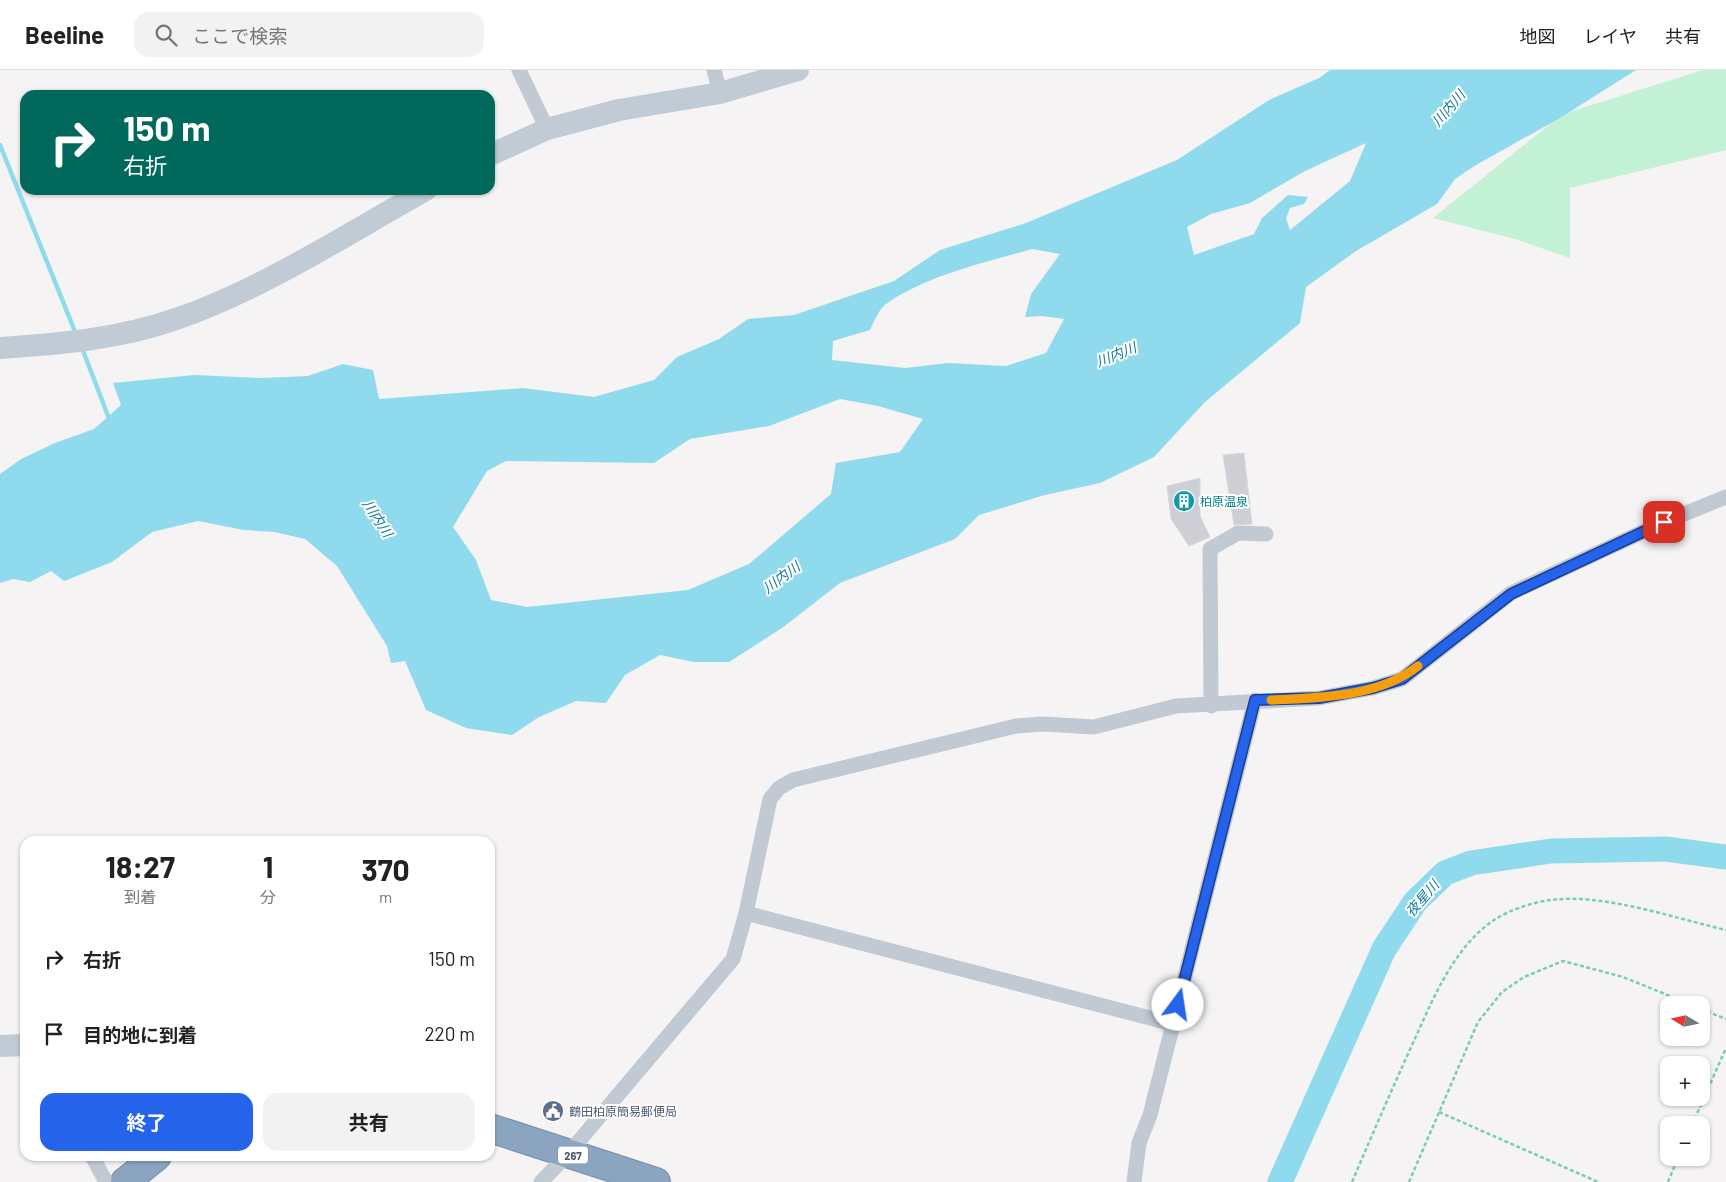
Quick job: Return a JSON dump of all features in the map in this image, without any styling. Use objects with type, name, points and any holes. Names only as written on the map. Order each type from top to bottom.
[{"type":"highway","name":"267","points":[[495,1130],[656,1182]]},
{"type":"highway","points":[[125,1182],[151,1161]]},
{"type":"street","points":[[519,70],[547,129]]},
{"type":"street","points":[[714,70],[720,93]]},
{"type":"street","points":[[495,153],[547,129],[619,110],[720,93],[798,70]]},
{"type":"street","points":[[0,348],[89,340],[176,319],[246,290],[417,195]]},
{"type":"street","points":[[541,1182],[568,1154],[733,959],[746,913],[770,799],[779,788],[793,780],[1016,726],[1043,724],[1094,727],[1176,706],[1212,706],[1255,700],[1319,698],[1373,688],[1402,679],[1511,594],[1664,522],[1726,497]]},
{"type":"street","points":[[1212,706],[1210,549],[1238,532],[1266,534]]},
{"type":"street","points":[[1134,1182],[1139,1143],[1150,1115],[1255,700]]},
{"type":"street","points":[[746,913],[1173,1024]]},
{"type":"street","points":[[0,1046],[20,1045]]},
{"type":"street","points":[[95,1161],[106,1182]]},
{"type":"path","points":[[1352,1182],[1393,1086],[1443,978],[1471,942],[1493,920],[1511,911],[1550,900],[1603,901],[1726,930]]},
{"type":"path","points":[[1409,1182],[1478,1022],[1502,992],[1524,977],[1563,961],[1623,977],[1670,996]]},
{"type":"path","points":[[1710,1013],[1726,1019]]},
{"type":"path","points":[[1696,1116],[1726,1048]]},
{"type":"path","points":[[1440,1112],[1598,1182]]},
{"type":"path","points":[[1668,1182],[1675,1166]]},
{"type":"green space","points":[[1703,70],[1726,70],[1726,150],[1570,188],[1570,258],[1515,239],[1433,218],[1563,114]]},
{"type":"water","name":"川内川","points":[[1330,70],[1636,70],[1560,118],[1476,165],[1455,179],[1437,204],[1356,251],[1306,287],[1300,323],[1205,402],[1154,457],[1100,483],[1045,495],[979,515],[955,539],[840,583],[782,628],[729,662],[694,662],[660,655],[625,675],[606,703],[576,701],[539,717],[512,735],[466,728],[426,710],[405,661],[391,663],[387,646],[337,566],[305,539],[275,532],[244,530],[198,521],[152,532],[112,562],[64,581],[51,571],[30,582],[13,579],[0,583],[0,474],[21,459],[55,443],[94,429],[121,405],[113,383],[194,375],[262,378],[308,376],[343,364],[373,370],[379,399],[523,388],[594,397],[654,380],[677,357],[719,339],[748,319],[794,315],[894,281],[940,250],[1026,223],[1177,160],[1269,100],[1319,78]],"holes":[[[1366,143],[1350,181],[1290,230],[1286,218],[1290,208],[1304,204],[1308,197],[1288,195],[1262,218],[1254,234],[1194,255],[1187,227],[1211,214],[1250,203],[1305,171]],[[1032,249],[1060,254],[1031,294],[1025,317],[1042,316],[1064,319],[1046,353],[1006,366],[948,363],[905,368],[832,360],[833,341],[870,330],[883,306],[886,304],[919,285],[976,265]],[[840,399],[878,406],[923,419],[900,452],[836,463],[831,494],[749,564],[688,590],[527,607],[491,600],[476,560],[453,527],[487,471],[506,461],[654,463],[690,439],[769,426]]]},
{"type":"building","points":[[1244,453],[1252,524],[1234,525],[1223,455]]},
{"type":"building","name":"柏原温泉","points":[[1200,478],[1200,516],[1210,537],[1189,546],[1171,519],[1167,486]]},
{"type":"waterway","points":[[0,145],[20,195]]},
{"type":"waterway","points":[[20,195],[76,334]]},
{"type":"waterway","points":[[82,348],[110,421]]},
{"type":"waterway","name":"夜星川","points":[[1280,1182],[1384,949],[1415,902],[1445,873],[1471,863],[1551,851],[1666,849],[1726,857]]},
{"type":"slow traffic","points":[[1271,700],[1319,698],[1373,688],[1402,679],[1418,666]]},
{"type":"place","name":"柏原温泉","points":[[1184,501]]},
{"type":"place","name":"鶴田柏原簡易郵便局","points":[[553,1111]]},
{"type":"route","points":[[1178,1005],[1255,700],[1319,698],[1373,688],[1402,679],[1511,594],[1664,522]]}]
